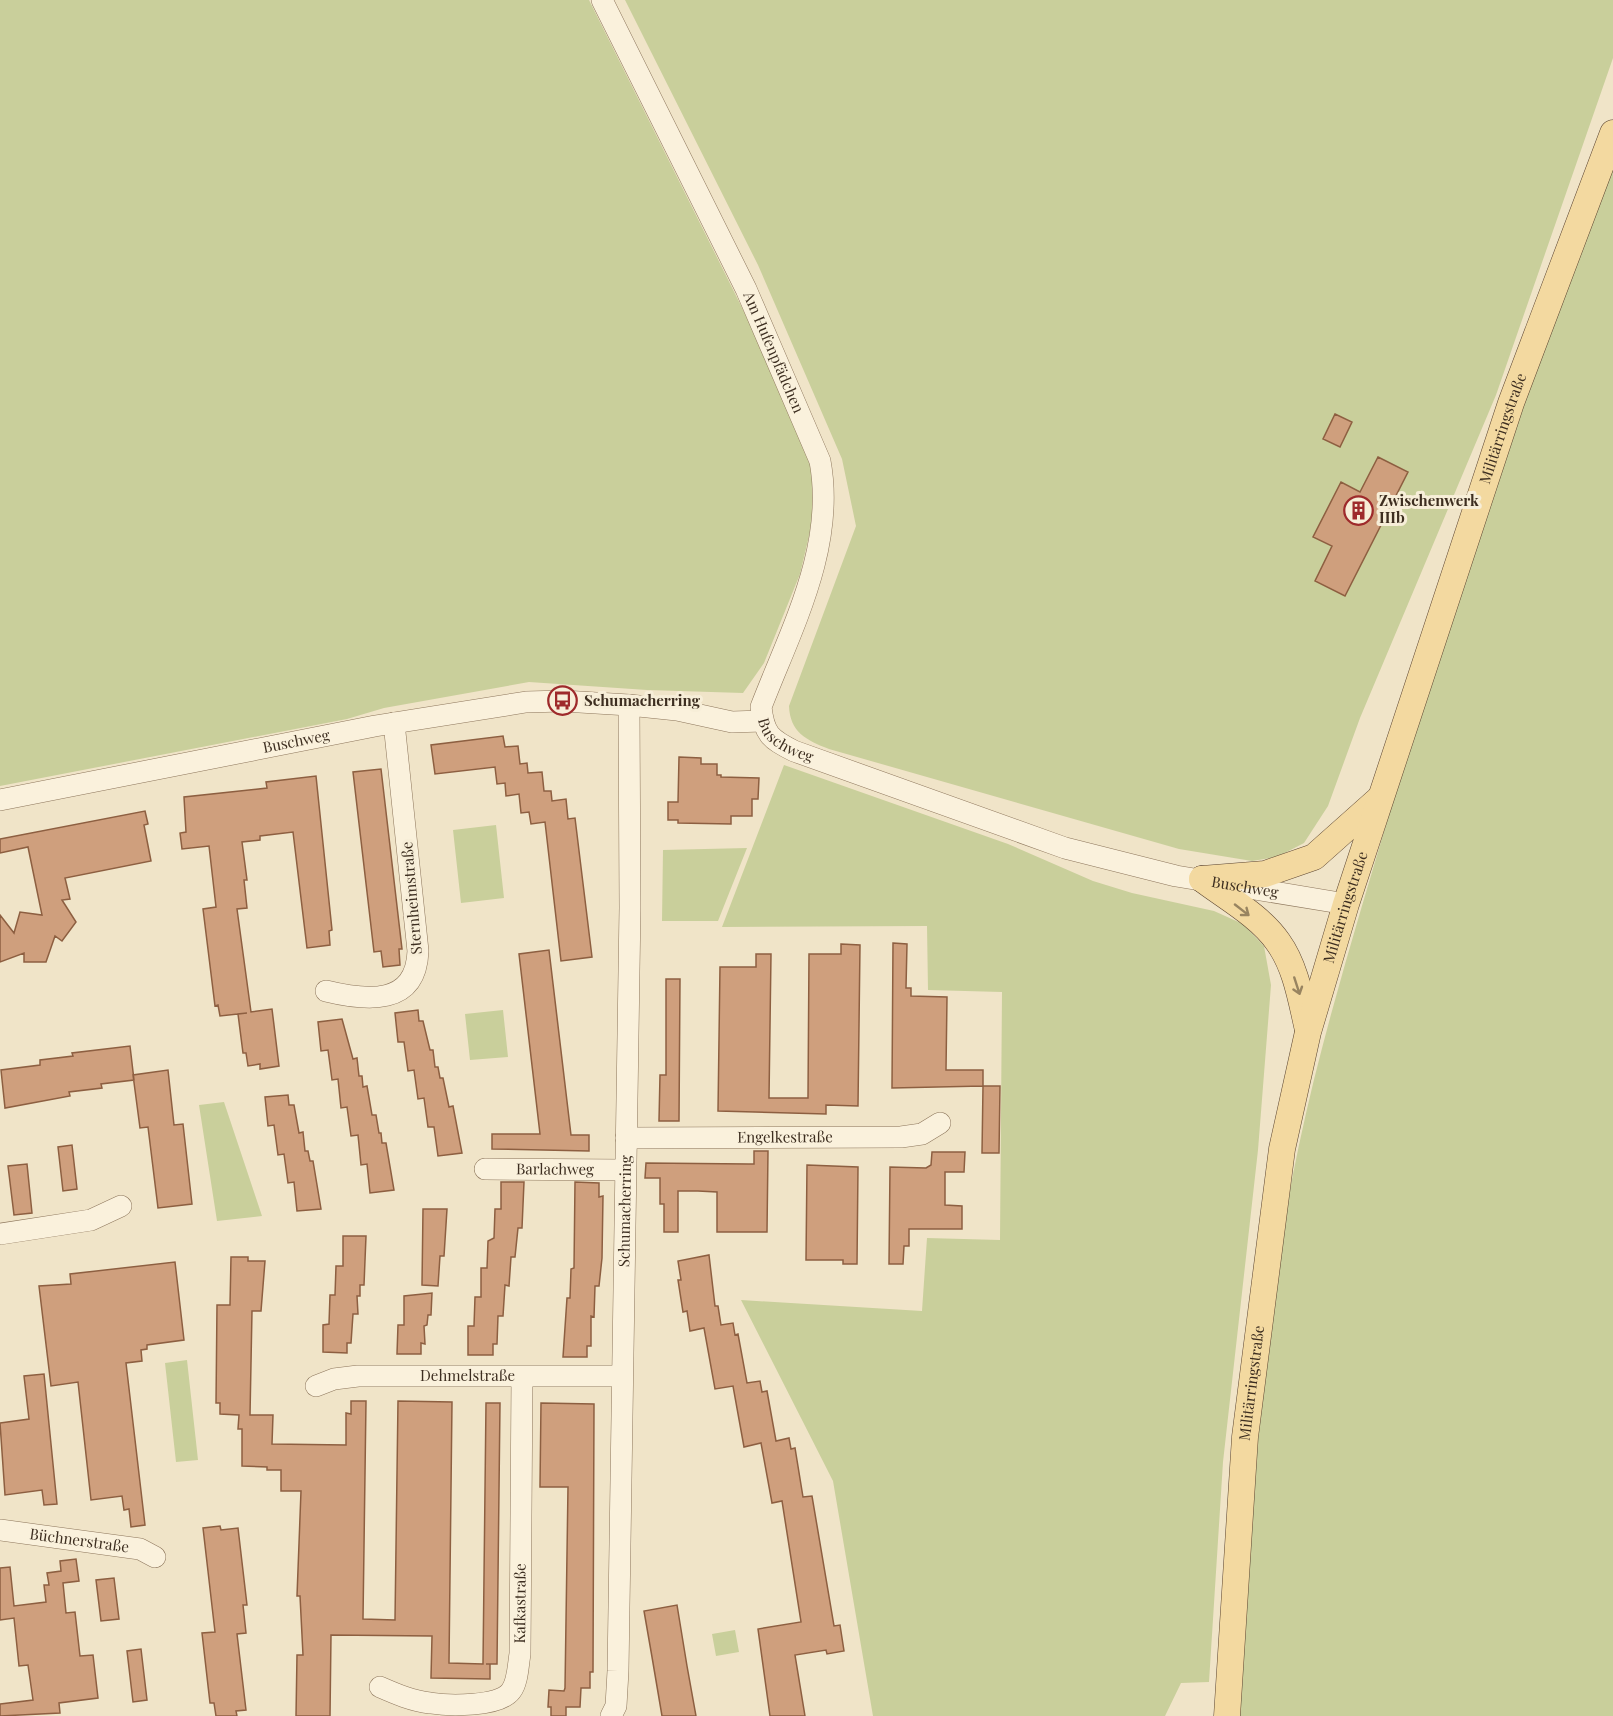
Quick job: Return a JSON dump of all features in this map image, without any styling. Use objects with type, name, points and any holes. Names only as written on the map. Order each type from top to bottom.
[{"type":"main road","name":"Militärringstraße","points":[[1227,1716],[1245,1437],[1282,1149],[1308,1032],[1346,904],[1511,403],[1613,133]]},
{"type":"main road","points":[[1202,879],[1265,874],[1314,857],[1380,799]]},
{"type":"main road","points":[[1202,879],[1266,929],[1279,942],[1298,984],[1308,1032]]},
{"type":"street","name":"Am Hufenpfädchen","points":[[602,0],[746,289],[820,461],[826,490],[823,525],[814,566],[796,622],[761,707],[762,721]]},
{"type":"street","name":"Buschweg","points":[[0,800],[394,723],[526,702],[563,701],[629,705],[677,710],[732,723],[762,721],[771,739],[794,751],[1065,848],[1176,876],[1346,904]]},
{"type":"street","name":"Schumacherring","points":[[611,1716],[616,1706],[618,1671],[630,908],[629,705]]},
{"type":"street","name":"Sternheimstraße","points":[[326,991],[351,997],[394,994],[412,981],[418,969],[394,723]]},
{"type":"street","name":"Engelkestraße","points":[[626,1138],[901,1137],[922,1134],[940,1123]]},
{"type":"street","name":"Barlachweg","points":[[485,1169],[626,1170]]},
{"type":"street","points":[[0,1234],[91,1220],[122,1206]]},
{"type":"street","name":"Dehmelstraße","points":[[316,1386],[334,1379],[358,1376],[621,1376]]},
{"type":"street","name":"Kafkastraße","points":[[380,1687],[399,1696],[431,1704],[487,1703],[502,1698],[512,1690],[520,1654],[522,1377]]},
{"type":"street","name":"Büchnerstraße","points":[[0,1530],[140,1549],[155,1557]]},
{"type":"green space","points":[[0,0],[589,0],[774,372],[810,464],[814,480],[813,519],[800,574],[764,663],[743,693],[647,690],[529,682],[384,708],[347,719],[0,786]]},
{"type":"green space","points":[[625,0],[1613,0],[1613,58],[1496,395],[1360,718],[1328,806],[1304,843],[1277,857],[1252,861],[1179,849],[829,749],[813,742],[796,729],[789,706],[856,526],[842,459],[758,265]]},
{"type":"green space","points":[[1613,160],[1613,1716],[1238,1716],[1258,1429],[1274,1286],[1285,1215],[1309,1101],[1356,925],[1436,661],[1547,335]]},
{"type":"green space","points":[[784,765],[1008,844],[1093,881],[1132,893],[1214,911],[1243,924],[1264,946],[1271,985],[1258,1150],[1223,1462],[1209,1682],[1181,1683],[1165,1716],[873,1716],[833,1481],[741,1300],[922,1311],[927,1238],[1000,1240],[1002,992],[928,990],[927,926],[722,927]]},
{"type":"green space","points":[[496,825],[504,898],[461,903],[453,830]]},
{"type":"green space","points":[[747,848],[718,921],[662,921],[663,850]]},
{"type":"green space","points":[[503,1010],[508,1057],[470,1060],[465,1014]]},
{"type":"green space","points":[[224,1102],[262,1216],[217,1221],[199,1105]]},
{"type":"green space","points":[[187,1360],[198,1460],[176,1462],[165,1363]]},
{"type":"green space","points":[[735,1630],[739,1652],[716,1656],[712,1634]]},
{"type":"building","points":[[1335,414],[1352,422],[1340,447],[1323,439]]},
{"type":"building","name":"Zwischenwerk IIIb","points":[[1378,457],[1408,472],[1345,596],[1315,581],[1332,546],[1313,537],[1341,482],[1360,492]]},
{"type":"building","points":[[503,736],[505,747],[518,746],[520,764],[527,763],[528,773],[542,772],[544,791],[551,791],[552,801],[566,799],[568,819],[575,818],[592,957],[561,961],[545,822],[531,824],[529,812],[521,813],[519,794],[506,796],[505,783],[497,784],[495,767],[435,774],[431,745]]},
{"type":"building","points":[[679,757],[701,758],[701,764],[717,764],[717,775],[721,777],[759,778],[758,799],[752,799],[752,816],[731,816],[731,824],[678,823],[678,820],[668,820],[668,802],[678,802]]},
{"type":"building","points":[[381,769],[402,949],[399,949],[400,965],[383,967],[381,951],[374,952],[353,772]]},
{"type":"building","points":[[316,776],[332,930],[329,931],[330,945],[307,948],[293,832],[260,836],[260,840],[242,842],[247,880],[244,880],[247,908],[237,909],[251,1012],[272,1009],[279,1066],[260,1069],[260,1064],[248,1066],[246,1053],[243,1053],[238,1014],[220,1016],[218,1005],[215,1006],[203,909],[216,907],[209,846],[182,849],[180,833],[186,832],[184,797],[267,788],[266,782]]},
{"type":"building","points":[[145,811],[148,824],[144,825],[151,861],[65,878],[70,899],[62,900],[76,922],[62,941],[55,936],[46,962],[24,962],[24,953],[0,962],[0,915],[14,933],[20,912],[42,915],[28,847],[0,853],[0,839]]},
{"type":"building","points":[[893,943],[907,944],[906,988],[911,988],[911,996],[947,997],[946,1070],[983,1070],[983,1086],[892,1088]]},
{"type":"building","points":[[841,944],[860,945],[858,1106],[826,1105],[826,1114],[718,1111],[720,967],[756,967],[756,954],[771,954],[769,1098],[808,1098],[809,954],[841,954]]},
{"type":"building","points":[[549,950],[571,1135],[589,1135],[589,1151],[492,1149],[492,1134],[540,1134],[519,954]]},
{"type":"building","points":[[666,979],[680,979],[679,1121],[659,1121],[660,1075],[666,1075]]},
{"type":"building","points":[[418,1010],[419,1021],[423,1021],[430,1050],[433,1050],[435,1067],[438,1067],[440,1078],[443,1078],[449,1107],[453,1106],[462,1153],[438,1156],[434,1127],[428,1127],[424,1098],[418,1099],[414,1070],[408,1071],[404,1042],[398,1042],[395,1013]]},
{"type":"building","points":[[342,1019],[353,1059],[357,1058],[363,1087],[367,1086],[372,1115],[376,1115],[382,1143],[386,1143],[394,1190],[370,1193],[367,1164],[361,1165],[358,1135],[351,1136],[347,1107],[341,1108],[338,1079],[332,1080],[328,1050],[321,1051],[318,1022]]},
{"type":"building","points":[[130,1046],[134,1080],[101,1084],[102,1088],[69,1092],[70,1096],[5,1108],[1,1070],[40,1065],[40,1060],[73,1056],[72,1053]]},
{"type":"building","points":[[168,1070],[174,1125],[183,1124],[192,1204],[158,1208],[148,1127],[140,1128],[133,1075]]},
{"type":"building","points":[[983,1086],[1000,1086],[999,1153],[982,1153]]},
{"type":"building","points":[[288,1095],[289,1105],[294,1105],[299,1133],[303,1132],[305,1151],[308,1151],[310,1161],[313,1161],[321,1209],[297,1211],[294,1182],[288,1183],[284,1154],[278,1155],[274,1125],[268,1126],[265,1097]]},
{"type":"building","points":[[72,1145],[77,1189],[63,1191],[58,1147]]},
{"type":"building","points":[[754,1151],[768,1151],[767,1232],[717,1232],[717,1192],[678,1191],[678,1232],[664,1232],[664,1204],[660,1204],[660,1178],[645,1178],[646,1163],[754,1164]]},
{"type":"building","points":[[932,1152],[965,1152],[964,1172],[945,1172],[945,1205],[962,1206],[962,1229],[909,1229],[909,1246],[904,1246],[903,1264],[889,1264],[890,1167],[926,1168],[931,1165]]},
{"type":"building","points":[[27,1164],[32,1213],[14,1215],[8,1166]]},
{"type":"building","points":[[807,1165],[858,1167],[857,1264],[843,1264],[843,1260],[806,1260]]},
{"type":"building","points":[[501,1182],[524,1182],[522,1228],[518,1228],[515,1257],[511,1257],[509,1286],[505,1285],[503,1316],[498,1316],[497,1344],[493,1344],[493,1355],[468,1355],[468,1326],[474,1326],[475,1297],[481,1297],[481,1268],[487,1268],[488,1241],[494,1238],[495,1209],[501,1209]]},
{"type":"building","points":[[575,1182],[599,1183],[599,1197],[603,1196],[602,1258],[599,1286],[595,1286],[594,1317],[591,1316],[591,1346],[587,1346],[587,1357],[563,1357],[567,1298],[570,1298],[571,1269],[574,1268]]},
{"type":"building","points":[[423,1209],[447,1209],[444,1256],[440,1256],[438,1286],[422,1285]]},
{"type":"building","points":[[343,1236],[366,1236],[364,1285],[360,1285],[360,1296],[357,1296],[358,1314],[353,1314],[351,1343],[347,1343],[347,1353],[323,1352],[323,1325],[329,1324],[330,1295],[335,1295],[336,1266],[343,1266]]},
{"type":"building","points":[[709,1255],[715,1306],[718,1306],[721,1325],[733,1323],[735,1335],[738,1334],[747,1383],[760,1381],[762,1392],[767,1391],[776,1441],[789,1438],[791,1449],[795,1448],[803,1497],[812,1496],[834,1626],[840,1625],[844,1651],[827,1654],[826,1650],[795,1655],[805,1716],[770,1716],[758,1629],[801,1622],[782,1501],[772,1503],[761,1443],[744,1447],[733,1386],[715,1389],[704,1328],[690,1331],[687,1311],[683,1312],[678,1280],[681,1280],[678,1261]]},
{"type":"building","points":[[231,1257],[248,1257],[248,1261],[265,1261],[261,1311],[252,1311],[250,1415],[273,1415],[272,1444],[346,1445],[346,1413],[351,1414],[351,1401],[366,1401],[363,1619],[395,1620],[398,1401],[452,1402],[449,1663],[483,1664],[486,1403],[500,1403],[497,1664],[490,1664],[490,1679],[431,1678],[432,1636],[331,1635],[330,1716],[296,1716],[297,1655],[303,1655],[300,1596],[297,1596],[301,1491],[281,1491],[281,1470],[242,1466],[242,1429],[238,1429],[239,1415],[220,1414],[220,1403],[216,1403],[217,1305],[230,1305]]},
{"type":"building","points":[[175,1262],[184,1340],[147,1345],[147,1349],[141,1350],[142,1361],[126,1363],[145,1525],[131,1527],[129,1509],[124,1510],[122,1496],[91,1500],[78,1382],[51,1386],[39,1286],[71,1284],[70,1274]]},
{"type":"building","points":[[432,1293],[431,1315],[428,1315],[427,1325],[424,1326],[425,1344],[421,1343],[421,1354],[397,1354],[398,1325],[404,1325],[404,1296]]},
{"type":"building","points":[[44,1374],[57,1504],[44,1505],[42,1490],[5,1495],[0,1423],[29,1419],[24,1376]]},
{"type":"building","points":[[541,1403],[594,1404],[593,1672],[590,1672],[590,1688],[581,1688],[580,1707],[566,1707],[566,1716],[551,1716],[551,1707],[548,1707],[549,1690],[564,1691],[565,1688],[568,1487],[540,1487]]},
{"type":"building","points":[[220,1526],[221,1530],[238,1528],[247,1605],[243,1605],[246,1633],[237,1634],[246,1710],[236,1711],[237,1716],[216,1716],[214,1703],[210,1703],[202,1633],[215,1632],[203,1528]]},
{"type":"building","points":[[76,1559],[79,1581],[63,1583],[66,1613],[75,1612],[80,1656],[93,1655],[98,1698],[59,1703],[60,1713],[0,1716],[0,1704],[33,1700],[28,1665],[19,1666],[14,1618],[0,1620],[0,1568],[10,1567],[14,1606],[46,1602],[44,1585],[49,1585],[47,1573],[61,1571],[60,1561]]},
{"type":"building","points":[[114,1578],[119,1619],[101,1621],[96,1580]]},
{"type":"building","points":[[677,1605],[696,1716],[662,1716],[644,1611]]},
{"type":"building","points":[[141,1649],[147,1700],[133,1702],[127,1651]]},
{"type":"place","name":"Zwischenwerk IIIb","points":[[1358,510]]},
{"type":"place","name":"Schumacherring","points":[[563,701]]}]
